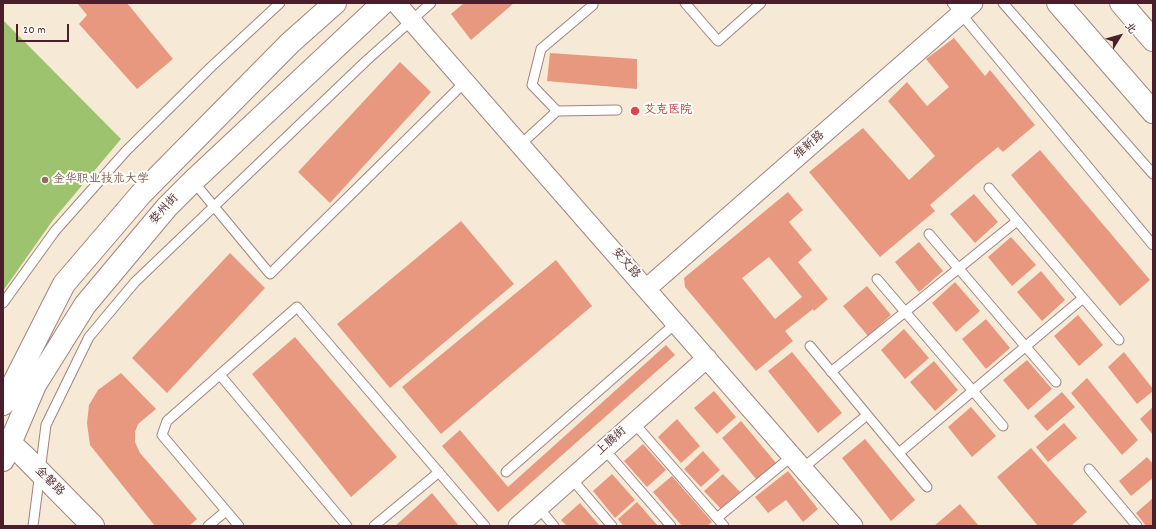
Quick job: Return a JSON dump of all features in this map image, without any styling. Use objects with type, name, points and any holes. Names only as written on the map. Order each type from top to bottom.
[{"type":"main road","points":[[3,404],[64,284],[141,194],[285,49],[335,3]]},
{"type":"main road","name":"婺州街","points":[[5,448],[35,385],[85,304],[167,207],[382,3]]},
{"type":"main road","points":[[1058,3],[1153,112]]},
{"type":"main road","points":[[1121,3],[1153,40]]},
{"type":"main road","name":"金磐路","points":[[5,448],[40,472],[93,526]]},
{"type":"street","name":"安文路","points":[[396,3],[853,526]]},
{"type":"street","name":"维新路","points":[[646,289],[962,7]]},
{"type":"street","name":"上腾街","points":[[518,526],[707,358]]},
{"type":"lane","points":[[3,303],[55,231],[126,151],[211,67],[280,3]]},
{"type":"lane","points":[[34,526],[46,425],[89,337],[135,282],[411,20],[431,3]]},
{"type":"lane","points":[[685,3],[718,40],[761,3]]},
{"type":"lane","points":[[1003,3],[1153,174]]},
{"type":"lane","points":[[557,111],[532,85],[541,49],[593,5]]},
{"type":"lane","points":[[962,7],[1153,245]]},
{"type":"lane","points":[[193,181],[215,205],[270,274],[465,82]]},
{"type":"lane","points":[[520,145],[557,111],[617,110]]},
{"type":"lane","points":[[989,188],[1119,340]]},
{"type":"lane","points":[[831,372],[1017,221]]},
{"type":"lane","points":[[929,234],[1056,382]]},
{"type":"lane","points":[[877,279],[1003,426]]},
{"type":"lane","points":[[899,453],[1083,298]]},
{"type":"lane","points":[[238,526],[162,435],[167,422],[298,307],[485,526]]},
{"type":"lane","points":[[506,472],[676,323]]},
{"type":"lane","points":[[810,346],[927,487]]},
{"type":"lane","points":[[220,375],[347,526]]},
{"type":"lane","points":[[717,518],[867,415]]},
{"type":"lane","points":[[634,423],[724,526]]},
{"type":"lane","points":[[604,449],[671,526]]},
{"type":"lane","points":[[1089,469],[1137,526]]},
{"type":"lane","points":[[374,526],[439,472]]},
{"type":"lane","points":[[571,478],[612,526]]},
{"type":"lane","points":[[538,507],[554,526]]},
{"type":"lane","points":[[208,526],[226,511]]},
{"type":"green space","points":[[3,20],[121,139],[53,220],[3,291]]},
{"type":"building","points":[[77,3],[127,3],[173,59],[137,89],[79,24],[87,15]]},
{"type":"building","points":[[464,3],[514,3],[471,40],[451,14]]},
{"type":"building","points":[[954,38],[985,76],[990,70],[1035,125],[1003,152],[998,147],[976,165],[930,205],[935,211],[880,257],[809,172],[863,128],[909,180],[935,156],[888,101],[907,82],[927,106],[949,87],[926,59]]},
{"type":"building","points":[[550,53],[637,59],[637,89],[547,81]]},
{"type":"building","points":[[400,62],[431,92],[330,203],[298,172]]},
{"type":"building","points":[[1040,150],[1150,280],[1120,306],[1011,175]]},
{"type":"building","points":[[788,192],[803,210],[789,222],[812,250],[798,262],[828,299],[814,311],[813,309],[785,331],[793,341],[756,371],[685,287],[684,278]],"holes":[[[769,257],[802,297],[775,319],[742,278]]]},
{"type":"building","points":[[974,194],[998,222],[975,243],[950,214]]},
{"type":"building","points":[[461,221],[514,284],[390,388],[337,324]]},
{"type":"building","points":[[1011,237],[1036,265],[1012,286],[988,257]]},
{"type":"building","points":[[919,242],[943,271],[919,292],[895,262]]},
{"type":"building","points":[[230,253],[265,288],[167,393],[132,358]]},
{"type":"building","points":[[556,260],[592,306],[441,434],[402,387]]},
{"type":"building","points":[[1041,271],[1065,300],[1042,321],[1017,292]]},
{"type":"building","points":[[955,282],[980,311],[956,332],[932,303]]},
{"type":"building","points":[[867,286],[891,315],[868,336],[843,306]]},
{"type":"building","points":[[1078,315],[1103,345],[1079,366],[1054,336]]},
{"type":"building","points":[[986,319],[1010,348],[986,369],[962,339]]},
{"type":"building","points":[[904,329],[929,358],[905,379],[881,350]]},
{"type":"building","points":[[295,337],[397,457],[351,497],[252,374]]},
{"type":"building","points":[[666,345],[675,355],[498,512],[442,446],[460,430],[508,487]]},
{"type":"building","points":[[792,352],[842,413],[818,433],[768,371]]},
{"type":"building","points":[[1124,352],[1153,389],[1153,391],[1137,404],[1108,367]]},
{"type":"building","points":[[1027,360],[1052,389],[1028,410],[1003,380]]},
{"type":"building","points":[[934,361],[958,390],[935,411],[910,382]]},
{"type":"building","points":[[121,373],[156,409],[138,424],[135,432],[135,442],[140,453],[197,519],[189,526],[155,526],[90,445],[87,423],[89,405],[98,390]]},
{"type":"building","points":[[1087,378],[1138,440],[1122,455],[1071,393]]},
{"type":"building","points":[[714,391],[736,417],[717,434],[694,408]]},
{"type":"building","points":[[1062,392],[1075,407],[1047,431],[1034,416]]},
{"type":"building","points":[[971,407],[996,436],[972,457],[948,427]]},
{"type":"building","points":[[1153,407],[1153,435],[1140,419]]},
{"type":"building","points":[[677,419],[700,446],[681,463],[658,437]]},
{"type":"building","points":[[741,421],[776,463],[757,480],[722,438]]},
{"type":"building","points":[[1064,423],[1077,438],[1048,462],[1036,447]]},
{"type":"building","points":[[865,439],[915,500],[891,521],[842,458]]},
{"type":"building","points":[[643,444],[666,470],[647,487],[624,461]]},
{"type":"building","points":[[1031,448],[1087,512],[1071,526],[1038,526],[997,477]]},
{"type":"building","points":[[703,451],[720,470],[701,487],[684,469]]},
{"type":"building","points":[[1147,457],[1153,464],[1153,478],[1131,496],[1119,481]]},
{"type":"building","points":[[788,471],[818,509],[803,522],[786,500],[768,513],[755,497]]},
{"type":"building","points":[[612,474],[635,500],[615,518],[593,491]]},
{"type":"building","points":[[723,474],[740,492],[721,509],[704,491]]},
{"type":"building","points":[[672,476],[712,522],[707,526],[682,526],[653,492]]},
{"type":"building","points":[[432,493],[459,526],[395,526]]},
{"type":"building","points":[[1153,498],[1153,526],[1146,526],[1136,513]]},
{"type":"building","points":[[637,502],[658,526],[623,526],[618,519]]},
{"type":"building","points":[[580,503],[600,526],[567,526],[561,520]]},
{"type":"building","points":[[960,504],[979,526],[934,526]]},
{"type":"place","name":"艾克医院","points":[[635,111]]},
{"type":"place","name":"金华职业技术大学","points":[[45,180]]}]
